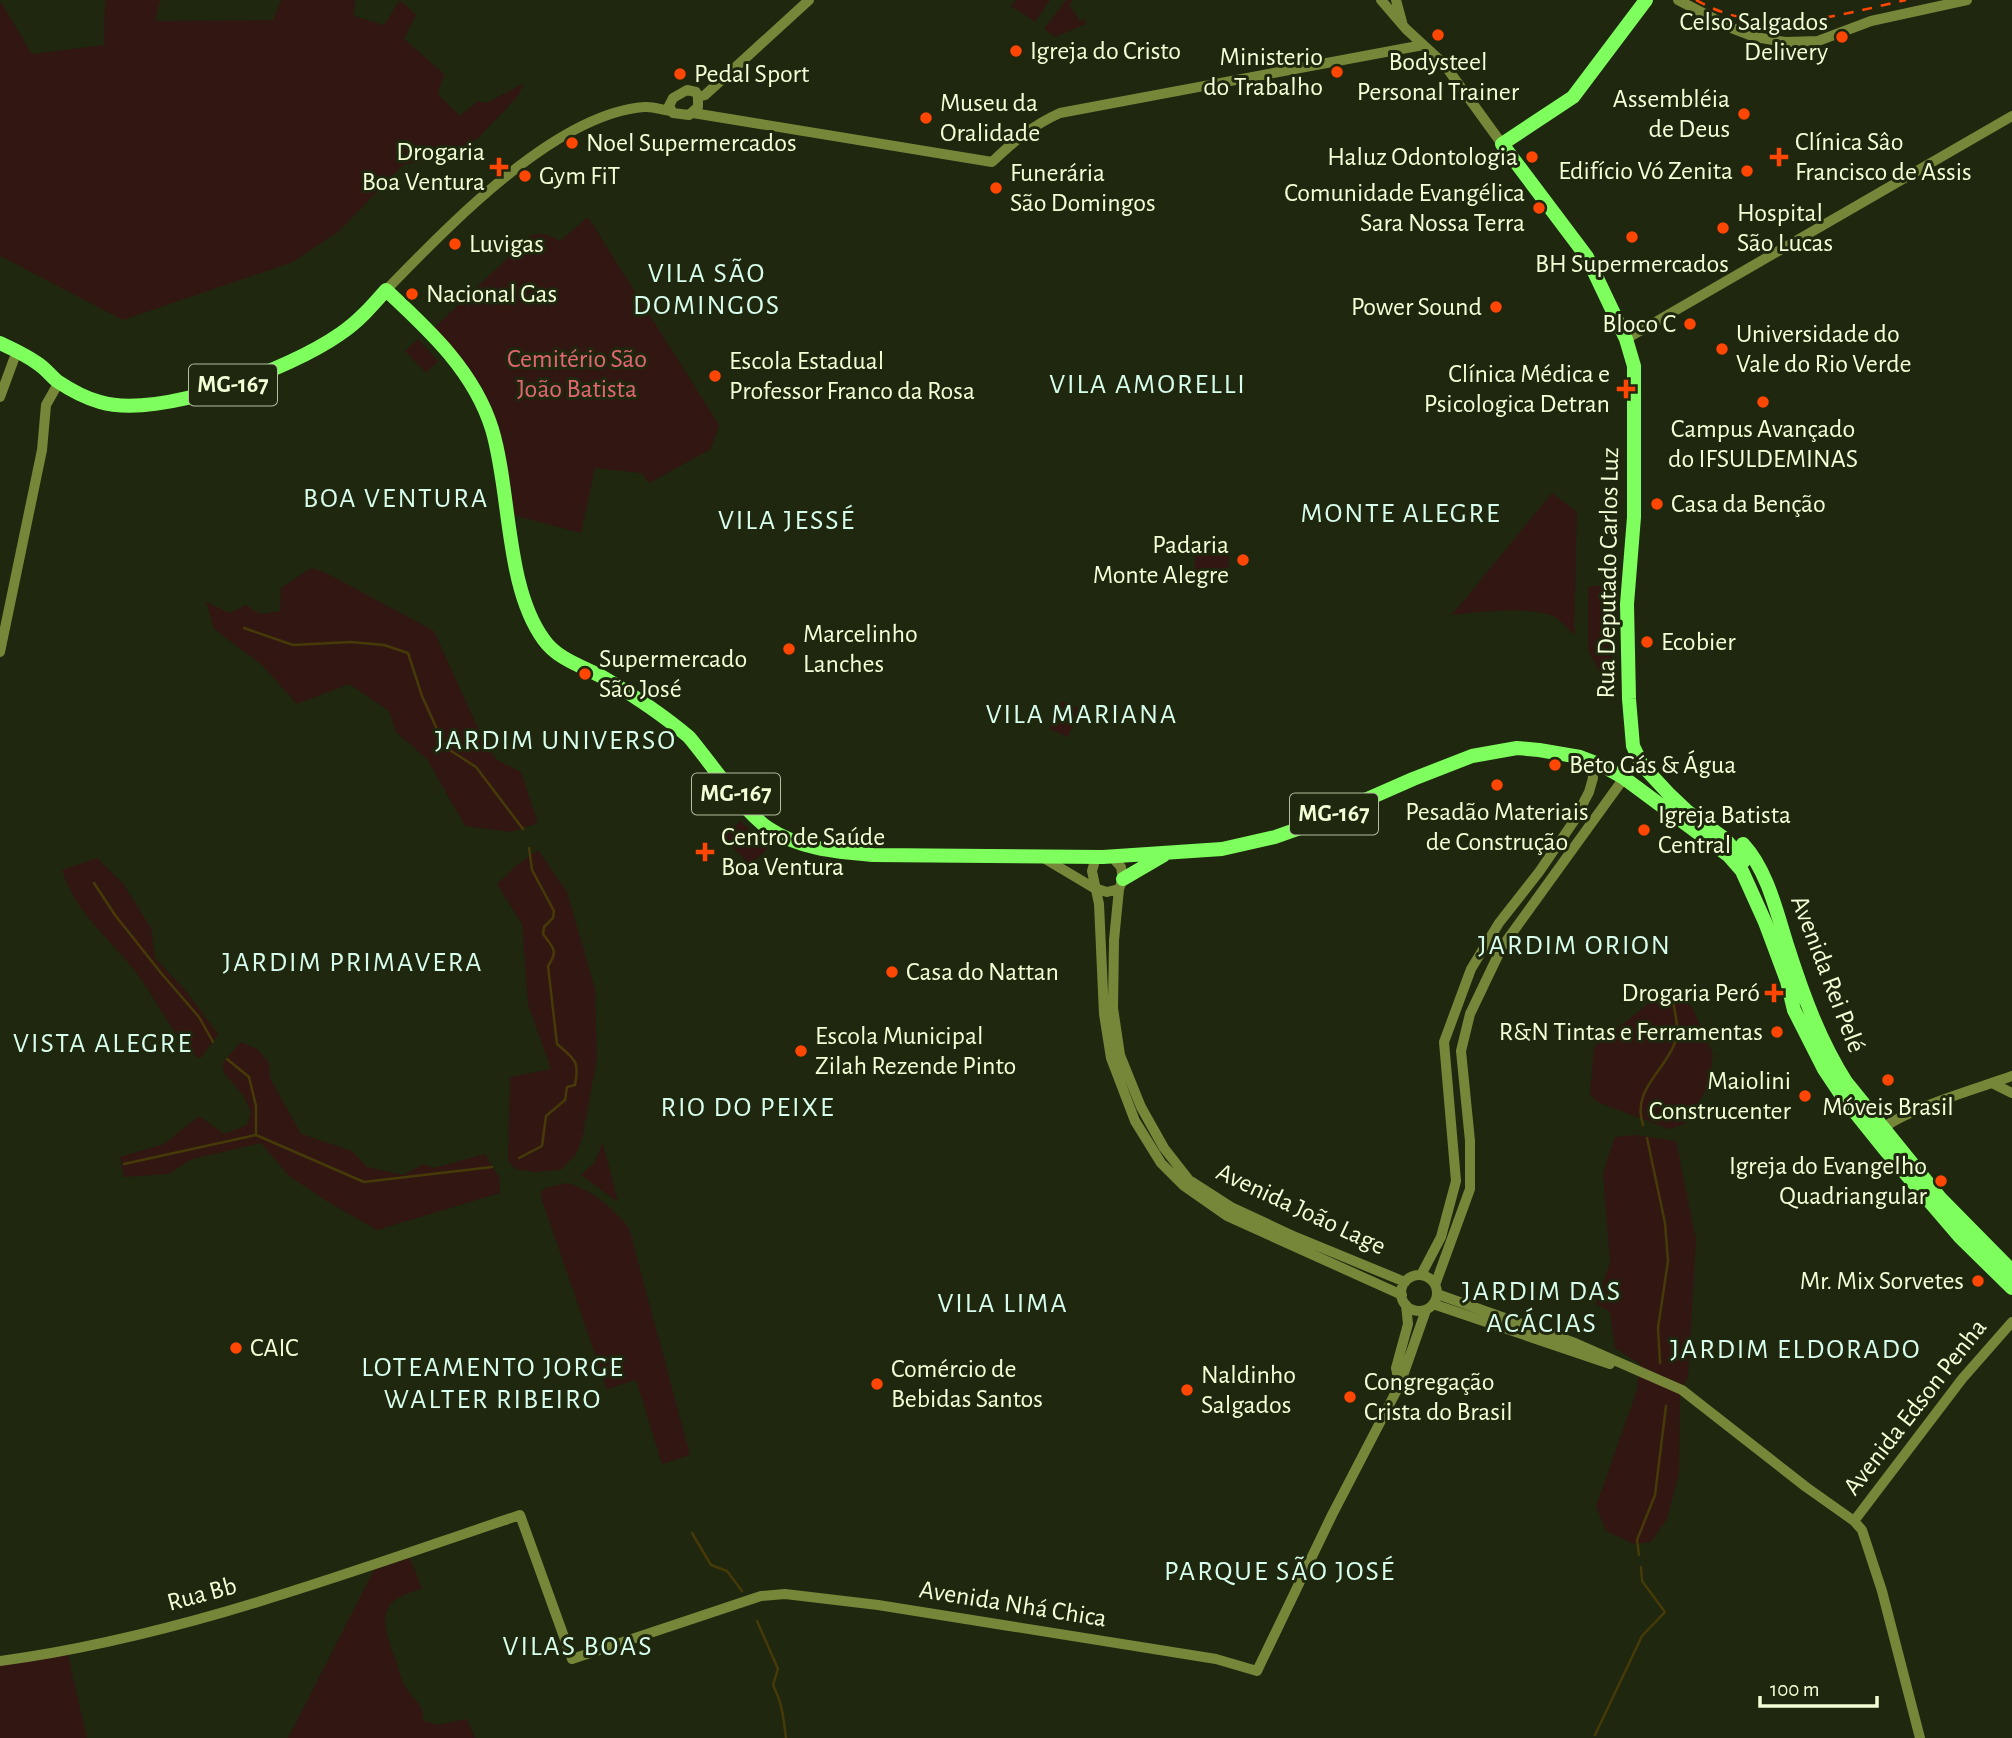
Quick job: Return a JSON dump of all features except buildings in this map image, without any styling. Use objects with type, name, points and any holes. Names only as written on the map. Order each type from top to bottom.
[{"type":"main road","points":[[1502,144],[1573,97],[1643,4]]},
{"type":"main road","name":"Rua Deputado Carlos Luz","points":[[1502,144],[1587,257],[1626,339],[1634,366],[1634,517],[1627,604],[1633,747],[1642,765],[1678,802],[1725,839],[1742,858],[1751,873],[1765,922]]},
{"type":"main road","name":"MG-167","points":[[8,349],[46,369],[55,379],[96,402],[128,408],[148,406],[236,384],[290,363],[348,329],[386,290],[426,328],[455,361],[480,401],[496,447],[523,596],[534,623],[552,651],[653,708],[689,737],[760,822],[799,843],[836,852],[873,855],[1112,857],[1222,849],[1275,837],[1472,756],[1517,748],[1561,753],[1591,761],[1625,778],[1728,855],[1742,871],[1765,922]]},
{"type":"main road","name":"Rua Deputado Carlos Luz","points":[[1678,802],[1704,814],[1745,847]]},
{"type":"main road","name":"Rua Deputado Carlos Luz","points":[[1683,823],[1745,847]]},
{"type":"main road","name":"Avenida Rei Pelé","points":[[1745,847],[1764,877],[1821,1038],[1846,1082],[1878,1132],[1960,1237],[2012,1288]]},
{"type":"main road","points":[[1121,884],[1166,854]]},
{"type":"main road","name":"Avenida Rei Pelé","points":[[1765,922],[1787,981],[1794,1010],[1842,1096],[2012,1271]]},
{"type":"street","points":[[646,107],[684,115],[809,0]]},
{"type":"street","name":"Rua Deputado Carlos Luz","points":[[1381,0],[1444,64],[1502,144]]},
{"type":"street","points":[[1396,0],[1403,25]]},
{"type":"street","points":[[1678,0],[1755,37],[1818,41],[1871,21],[1967,0]]},
{"type":"street","points":[[386,290],[489,189],[547,141],[590,123],[673,98],[687,90],[696,92],[697,104],[713,117],[992,162],[1016,139],[1043,120],[1059,113],[1423,45]]},
{"type":"street","points":[[671,111],[669,106],[673,98]]},
{"type":"street","points":[[1626,339],[2012,116]]},
{"type":"street","points":[[0,397],[8,349]]},
{"type":"street","points":[[0,652],[42,450],[46,405],[55,379]]},
{"type":"street","points":[[1421,1276],[1441,1237],[1456,1181],[1444,1042],[1471,969],[1499,923],[1574,821],[1593,778],[1591,761]]},
{"type":"street","points":[[1399,1384],[1433,1298],[1470,1189],[1470,1141],[1461,1051],[1470,1014],[1502,947],[1625,778]]},
{"type":"street","points":[[1589,792],[1600,792],[1606,798],[1606,803]]},
{"type":"street","points":[[1042,857],[1094,888],[1107,892],[1121,884],[1121,867],[1112,857]]},
{"type":"street","name":"Avenida João Lage","points":[[1096,857],[1092,871],[1099,904],[1104,1014],[1111,1058],[1135,1121],[1161,1163],[1184,1186],[1227,1216],[1404,1300]]},
{"type":"street","name":"Avenida João Lage","points":[[1121,884],[1114,940],[1113,1008],[1120,1055],[1141,1107],[1164,1148],[1189,1180],[1231,1207],[1405,1282]]},
{"type":"street","points":[[1878,1132],[1930,1105],[2012,1076]]},
{"type":"street","points":[[1992,1083],[2012,1093]]},
{"type":"street","points":[[1399,1384],[1396,1368],[1408,1324],[1404,1300],[1405,1282],[1415,1276],[1432,1280],[1433,1298]]},
{"type":"street","points":[[1404,1300],[1415,1310],[1433,1298]]},
{"type":"street","points":[[1433,1298],[1575,1343],[1682,1390],[1854,1521],[1862,1530],[1882,1591],[1920,1738]]},
{"type":"street","name":"Avenida Edson Penha","points":[[1854,1521],[1962,1379],[2012,1322]]},
{"type":"street","name":"Avenida Nhá Chica","points":[[572,1659],[761,1596],[785,1594],[878,1605],[1216,1659],[1257,1671],[1399,1384]]},
{"type":"street","name":"Rua Bb","points":[[0,1661],[94,1644],[265,1601],[520,1515],[572,1659]]},
{"type":"green space","points":[[105,0],[160,0],[155,21],[273,20],[281,0],[355,0],[354,16],[384,25],[400,0],[416,15],[404,39],[444,74],[438,94],[460,116],[478,101],[487,103],[524,83],[518,96],[478,138],[444,156],[403,165],[338,232],[293,262],[123,320],[0,256],[0,1],[32,54],[104,45]]},
{"type":"green space","points":[[1016,0],[1050,0],[1035,22],[1011,6]]},
{"type":"green space","points":[[1066,0],[1073,0],[1069,5],[1080,21],[1084,19],[1086,24],[1055,37],[1044,29]]},
{"type":"green space","name":"Cemitério São João Batista","points":[[588,217],[719,425],[711,449],[649,483],[641,473],[595,468],[581,533],[513,515],[496,426],[483,390],[433,329],[517,249],[517,243],[538,234],[560,241]]},
{"type":"green space","points":[[418,339],[438,361],[426,373],[405,351]]},
{"type":"green space","points":[[1552,493],[1577,512],[1574,635],[1553,616],[1531,611],[1452,615]]},
{"type":"green space","points":[[1229,549],[1229,567],[1195,582],[1195,552]]},
{"type":"green space","points":[[311,568],[326,573],[434,631],[485,744],[497,760],[521,772],[538,823],[511,832],[465,826],[427,759],[396,732],[389,711],[349,684],[297,704],[262,665],[214,629],[206,602],[229,613],[246,605],[260,614],[280,611],[281,588]]},
{"type":"green space","points":[[1613,584],[1612,675],[1617,703],[1588,650],[1588,587]]},
{"type":"green space","points":[[1062,701],[1080,709],[1068,737],[1049,729]]},
{"type":"green space","points":[[741,821],[767,849],[750,865],[723,837]]},
{"type":"green space","points":[[538,850],[567,892],[595,989],[597,1059],[582,1139],[576,1154],[561,1170],[534,1172],[515,1169],[508,1160],[510,1077],[551,1069],[528,1004],[522,924],[497,884]]},
{"type":"green space","points":[[97,858],[123,884],[151,928],[155,958],[186,991],[218,1034],[201,1058],[181,1040],[141,979],[86,914],[68,886],[62,870]]},
{"type":"green space","points":[[1668,988],[1692,1007],[1713,1054],[1709,1085],[1685,1124],[1669,1129],[1597,1102],[1590,1094],[1594,1047]]},
{"type":"green space","points":[[241,1042],[257,1049],[269,1063],[270,1078],[301,1134],[352,1151],[367,1167],[404,1175],[423,1164],[434,1168],[485,1154],[499,1177],[500,1193],[377,1230],[289,1176],[261,1143],[192,1159],[168,1174],[124,1177],[120,1157],[164,1144],[199,1116],[224,1134],[247,1125],[251,1112],[243,1095],[224,1073],[223,1062]]},
{"type":"green space","points":[[1637,1135],[1676,1141],[1696,1240],[1688,1377],[1680,1391],[1679,1474],[1667,1519],[1651,1542],[1634,1544],[1606,1531],[1596,1506],[1637,1390],[1640,1364],[1615,1348],[1610,1312],[1596,1304],[1610,1262],[1603,1173],[1615,1137]]},
{"type":"green space","points":[[603,1143],[618,1202],[581,1175],[594,1163]]},
{"type":"green space","points":[[567,1183],[585,1190],[601,1201],[629,1228],[690,1455],[662,1464],[636,1380],[607,1389],[541,1197],[545,1188]]},
{"type":"green space","points":[[410,1558],[422,1589],[396,1599],[386,1614],[385,1623],[401,1677],[419,1705],[424,1721],[437,1725],[467,1719],[475,1738],[288,1738],[374,1570]]},
{"type":"green space","points":[[68,1655],[87,1738],[0,1738],[0,1665]]},
{"type":"waterway","points":[[244,628],[293,645],[351,642],[384,645],[408,653],[422,696],[445,747],[476,767],[523,829]]},
{"type":"waterway","points":[[519,1158],[542,1146],[546,1116],[565,1100],[567,1087],[575,1085],[577,1070],[571,1057],[557,1044],[548,966],[554,953],[543,934],[544,927],[553,918],[554,911],[532,870],[529,848]]},
{"type":"waterway","points":[[94,883],[115,915],[199,1017],[213,1042]]},
{"type":"waterway","points":[[1643,1125],[1641,1112],[1646,1090],[1671,1051],[1677,1036],[1673,1000]]},
{"type":"waterway","points":[[227,1059],[249,1077],[256,1106],[256,1135]]},
{"type":"waterway","points":[[256,1135],[364,1182],[492,1167]]},
{"type":"waterway","points":[[124,1164],[256,1135]]},
{"type":"waterway","points":[[1647,1138],[1665,1223],[1668,1261],[1658,1328],[1660,1363]]},
{"type":"waterway","points":[[1639,1555],[1637,1540],[1655,1495],[1666,1406]]},
{"type":"waterway","points":[[692,1533],[711,1565],[727,1571],[742,1591]]},
{"type":"waterway","points":[[1595,1735],[1642,1636],[1665,1612],[1642,1581],[1641,1567]]},
{"type":"waterway","points":[[757,1621],[778,1669],[773,1685],[781,1705],[786,1738]]},
{"type":"railway","points":[[1696,0],[1722,12],[1747,19],[1773,21],[1826,17],[1906,0]]},
{"type":"place","name":"Bodysteel Personal Trainer","points":[[1438,35]]},
{"type":"place","name":"Celso Salgados Delivery","points":[[1842,37]]},
{"type":"place","name":"Igreja do Cristo","points":[[1016,51]]},
{"type":"place","name":"Ministerio do Trabalho","points":[[1337,72]]},
{"type":"place","name":"Pedal Sport","points":[[680,74]]},
{"type":"place","name":"Assembléia de Deus","points":[[1744,114]]},
{"type":"place","name":"Museu da Oralidade","points":[[926,118]]},
{"type":"place","name":"Noel Supermercados","points":[[572,143]]},
{"type":"place","name":"Haluz Odontologia","points":[[1532,157]]},
{"type":"place","name":"Clínica Sâo Francisco de Assis","points":[[1779,157]]},
{"type":"place","name":"Drogaria Boa Ventura","points":[[499,167]]},
{"type":"place","name":"Edifício Vó Zenita","points":[[1747,171]]},
{"type":"place","name":"Gym FiT","points":[[525,176]]},
{"type":"place","name":"Funerária São Domingos","points":[[996,188]]},
{"type":"place","name":"Comunidade Evangélica Sara Nossa Terra","points":[[1539,208]]},
{"type":"place","name":"Hospital São Lucas","points":[[1723,228]]},
{"type":"place","name":"BH Supermercados","points":[[1632,237]]},
{"type":"place","name":"Luvigas","points":[[455,244]]},
{"type":"place","name":"Nacional Gas","points":[[412,294]]},
{"type":"place","name":"Power Sound","points":[[1496,307]]},
{"type":"place","name":"Bloco C","points":[[1690,324]]},
{"type":"place","name":"Universidade do Vale do Rio Verde","points":[[1722,349]]},
{"type":"place","name":"Escola Estadual Professor Franco da Rosa","points":[[715,376]]},
{"type":"place","name":"Clínica Médica e Psicologica Detran","points":[[1626,389]]},
{"type":"place","name":"Campus Avançado do IFSULDEMINAS","points":[[1763,402]]},
{"type":"place","name":"Casa da Benção","points":[[1657,504]]},
{"type":"place","name":"Padaria Monte Alegre","points":[[1243,560]]},
{"type":"place","name":"Ecobier","points":[[1647,642]]},
{"type":"place","name":"Marcelinho Lanches","points":[[789,649]]},
{"type":"place","name":"Supermercado São José","points":[[585,674]]},
{"type":"place","name":"Beto Gás & Água","points":[[1555,765]]},
{"type":"place","name":"Pesadão Materiais de Construção","points":[[1497,785]]},
{"type":"place","name":"Igreja Batista Central","points":[[1644,830]]},
{"type":"place","name":"Centro de Saúde Boa Ventura","points":[[705,852]]},
{"type":"place","name":"Casa do Nattan","points":[[892,972]]},
{"type":"place","name":"Drogaria Peró","points":[[1774,993]]},
{"type":"place","name":"R&N Tintas e Ferramentas","points":[[1777,1032]]},
{"type":"place","name":"Escola Municipal Zilah Rezende Pinto","points":[[801,1051]]},
{"type":"place","name":"Móveis Brasil","points":[[1888,1080]]},
{"type":"place","name":"Maiolini Construcenter","points":[[1805,1096]]},
{"type":"place","name":"Igreja do Evangelho Quadriangular","points":[[1941,1181]]},
{"type":"place","name":"Mr. Mix Sorvetes","points":[[1978,1281]]},
{"type":"place","name":"CAIC","points":[[236,1348]]},
{"type":"place","name":"Comércio de Bebidas Santos","points":[[877,1384]]},
{"type":"place","name":"Naldinho Salgados","points":[[1187,1390]]},
{"type":"place","name":"Congregação Crista do Brasil","points":[[1350,1397]]},
{"type":"district","name":"VILA SÃO DOMINGOS","points":[[707,290]]},
{"type":"district","name":"VILA AMORELLI","points":[[1148,385]]},
{"type":"district","name":"BOA VENTURA","points":[[396,499]]},
{"type":"district","name":"MONTE ALEGRE","points":[[1401,514]]},
{"type":"district","name":"VILA JESSÉ","points":[[787,521]]},
{"type":"district","name":"VILA MARIANA","points":[[1082,715]]},
{"type":"district","name":"JARDIM UNIVERSO","points":[[556,741]]},
{"type":"district","name":"JARDIM ORION","points":[[1575,946]]},
{"type":"district","name":"JARDIM PRIMAVERA","points":[[353,963]]},
{"type":"district","name":"VISTA ALEGRE","points":[[103,1044]]},
{"type":"district","name":"RIO DO PEIXE","points":[[748,1108]]},
{"type":"district","name":"VILA LIMA","points":[[1003,1304]]},
{"type":"district","name":"JARDIM DAS ACÁCIAS","points":[[1542,1308]]},
{"type":"district","name":"JARDIM ELDORADO","points":[[1796,1350]]},
{"type":"district","name":"LOTEAMENTO JORGE WALTER RIBEIRO","points":[[493,1384]]},
{"type":"district","name":"PARQUE SÃO JOSÉ","points":[[1280,1572]]},
{"type":"district","name":"VILAS BOAS","points":[[578,1647]]}]
